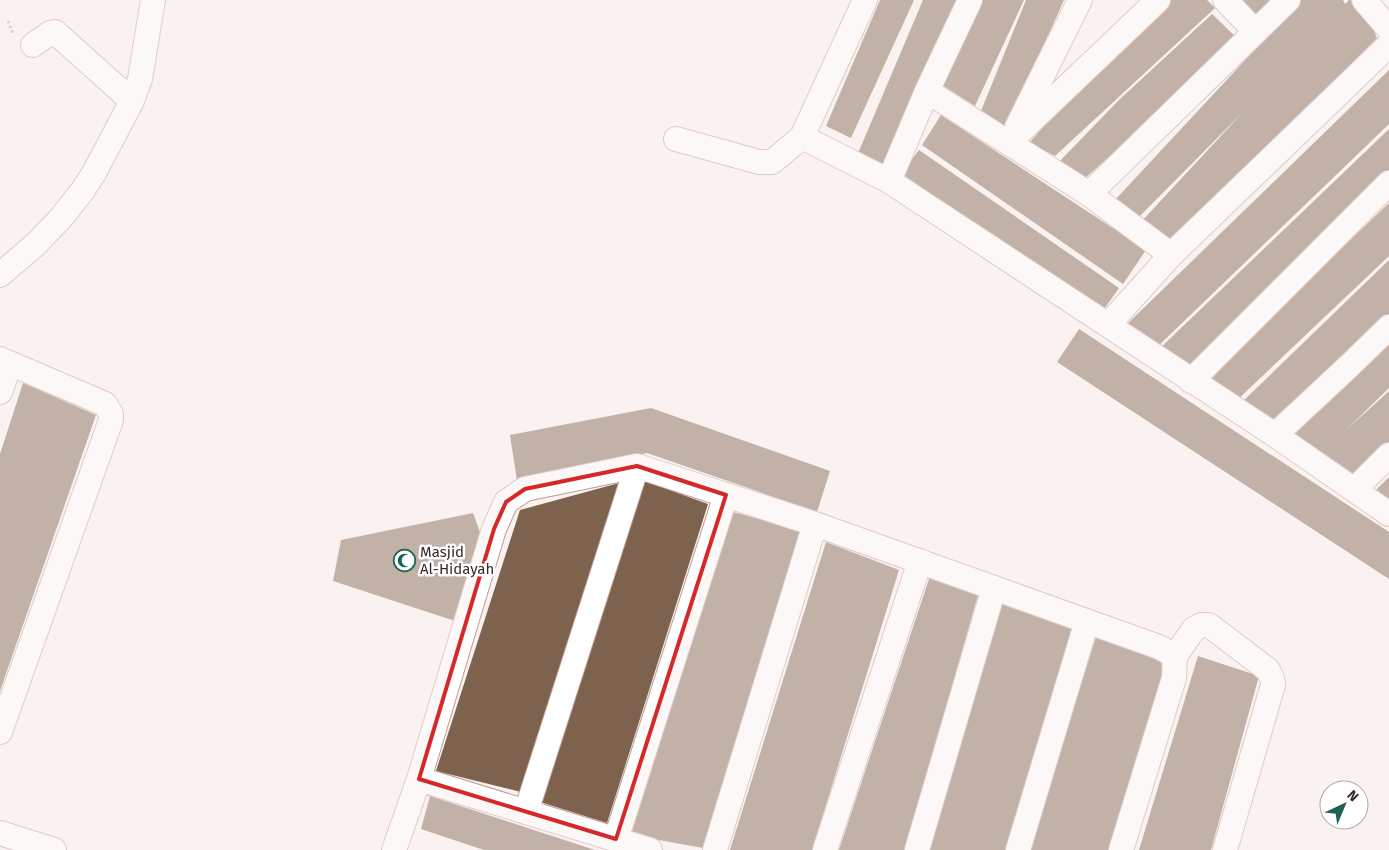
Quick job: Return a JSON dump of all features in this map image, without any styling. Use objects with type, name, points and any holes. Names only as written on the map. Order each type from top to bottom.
[{"type":"street","points":[[0,275],[36,244],[61,218],[94,173],[132,101],[140,79],[153,0]]},
{"type":"street","points":[[676,139],[759,162],[772,162],[802,137],[865,0]]},
{"type":"street","points":[[889,181],[927,91],[970,0]]},
{"type":"street","points":[[1010,143],[1080,0]]},
{"type":"street","points":[[1010,143],[1158,0]]},
{"type":"street","points":[[1225,0],[1255,31]]},
{"type":"street","points":[[1089,194],[1288,0]]},
{"type":"street","points":[[1364,0],[1389,29]]},
{"type":"street","points":[[33,45],[50,33],[55,32],[132,101]]},
{"type":"street","points":[[1108,325],[1171,255],[1389,45]]},
{"type":"street","points":[[927,91],[1089,194],[1171,255]]},
{"type":"street","points":[[802,137],[889,181],[1275,435],[1389,514]]},
{"type":"street","points":[[1192,381],[1389,183]]},
{"type":"street","points":[[1275,435],[1389,327]]},
{"type":"street","points":[[0,392],[5,361],[105,404],[111,414],[111,420],[0,732]]},
{"type":"street","points":[[1355,490],[1389,455]]},
{"type":"street","points":[[526,812],[637,466]]},
{"type":"street","points":[[394,850],[418,779],[494,529],[506,502],[525,489],[637,466],[815,524],[920,561],[1159,647],[1175,656]]},
{"type":"street","points":[[616,839],[726,496]]},
{"type":"street","points":[[715,850],[815,524]]},
{"type":"street","points":[[826,850],[920,561]]},
{"type":"street","points":[[917,850],[994,588]]},
{"type":"street","points":[[1018,850],[1087,621]]},
{"type":"street","points":[[1121,850],[1174,678],[1175,656],[1194,629],[1201,625],[1209,625],[1268,670],[1273,685],[1226,850]]},
{"type":"street","points":[[418,779],[650,850]]},
{"type":"street","points":[[0,833],[54,850]]},
{"type":"highlighted area","points":[[637,466],[726,495],[616,839],[419,779],[494,529],[506,502],[525,489]]},
{"type":"building","points":[[880,0],[914,0],[851,138],[826,126]]},
{"type":"building","points":[[923,0],[958,0],[881,170],[856,158]]},
{"type":"building","points":[[983,0],[1024,0],[975,106],[942,85]]},
{"type":"building","points":[[1026,0],[1064,0],[1006,129],[981,111]]},
{"type":"building","points":[[1169,0],[1207,0],[1215,8],[1055,156],[1029,143],[1096,67]]},
{"type":"building","points":[[1241,0],[1272,0],[1255,15]]},
{"type":"building","points":[[1301,0],[1343,0],[1345,4],[1349,0],[1361,0],[1377,38],[1168,250],[1141,222],[1244,111],[1137,219],[1114,201]]},
{"type":"building","points":[[1212,14],[1239,40],[1082,181],[1057,164],[1120,99]]},
{"type":"building","points":[[1389,70],[1389,124],[1154,350],[1122,329]]},
{"type":"building","points":[[941,115],[1146,250],[1123,284],[922,145]]},
{"type":"building","points":[[1389,129],[1389,177],[1188,373],[1156,352]]},
{"type":"building","points":[[919,150],[1119,288],[1102,312],[901,173]]},
{"type":"building","points":[[1389,203],[1389,256],[1234,403],[1202,382]]},
{"type":"building","points":[[1389,260],[1389,315],[1274,428],[1238,406]]},
{"type":"building","points":[[1079,329],[1389,532],[1389,579],[1057,362]]},
{"type":"building","points":[[1389,336],[1389,388],[1345,431],[1389,391],[1389,444],[1352,480],[1288,436]]},
{"type":"building","points":[[23,383],[96,415],[0,691],[0,454]]},
{"type":"building","points":[[651,408],[830,471],[817,512],[647,453],[517,481],[510,435]]},
{"type":"building","points":[[1389,477],[1389,506],[1371,495]]},
{"type":"building","points":[[645,481],[708,504],[607,823],[540,802]]},
{"type":"building","points":[[619,483],[521,792],[436,771],[520,510]]},
{"type":"building","points":[[733,512],[801,530],[703,848],[631,835]]},
{"type":"building","name":"Masjid Al-Hidayah","points":[[473,513],[480,532],[455,621],[333,581],[341,540]]},
{"type":"building","points":[[826,542],[899,570],[812,850],[730,850]]},
{"type":"building","points":[[930,576],[978,595],[905,850],[839,850]]},
{"type":"building","points":[[1002,603],[1074,628],[1007,850],[929,850]]},
{"type":"building","points":[[1096,637],[1161,660],[1163,676],[1110,850],[1029,850]]},
{"type":"building","points":[[1198,656],[1259,676],[1211,850],[1139,850]]},
{"type":"building","points":[[430,796],[595,850],[484,850],[421,829]]},
{"type":"place","name":"Masjid Al-Hidayah","points":[[404,561]]}]
